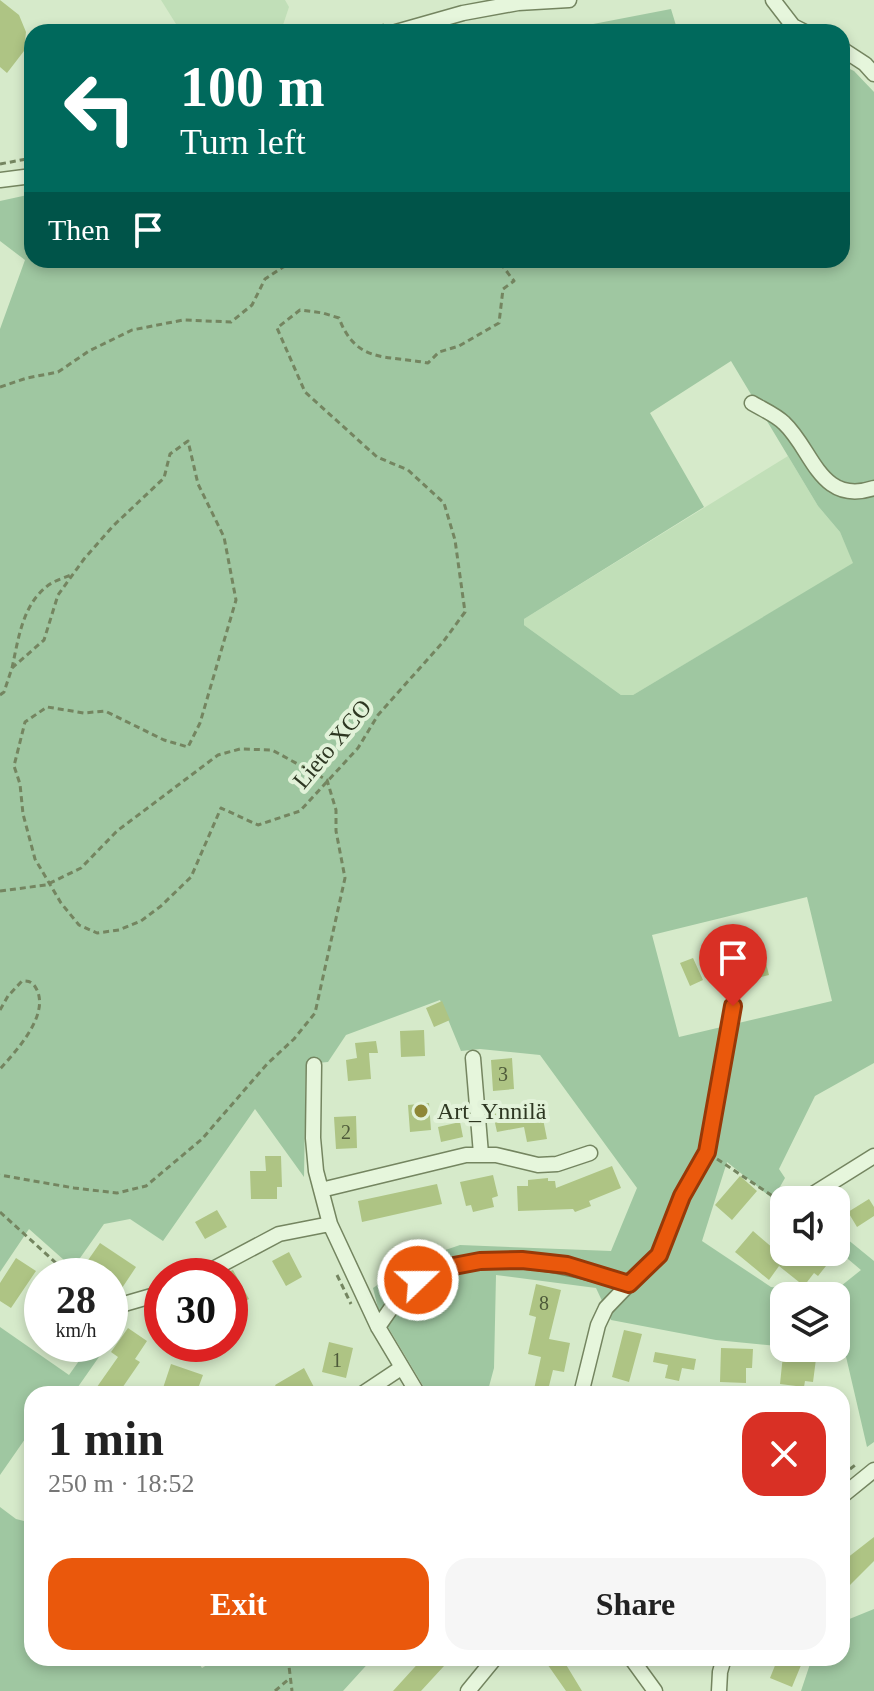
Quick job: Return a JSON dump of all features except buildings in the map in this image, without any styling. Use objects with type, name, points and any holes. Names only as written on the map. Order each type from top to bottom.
[{"type":"street","points":[[416,24],[462,6],[569,0]]},
{"type":"street","points":[[773,0],[791,24]]},
{"type":"street","points":[[850,54],[874,74]]},
{"type":"street","points":[[0,180],[24,177]]},
{"type":"street","points":[[752,403],[785,424],[819,475],[849,491],[874,488]]},
{"type":"street","points":[[583,1386],[598,1325],[606,1308],[659,1255],[682,1196],[707,1152],[733,1006]]},
{"type":"street","points":[[473,1058],[481,1154]]},
{"type":"street","points":[[314,1065],[313,1138],[330,1224],[378,1327],[413,1386]]},
{"type":"street","points":[[321,1190],[481,1154],[538,1165],[557,1164],[590,1153]]},
{"type":"street","points":[[826,1186],[874,1156]]},
{"type":"street","points":[[234,1258],[279,1234],[330,1224]]},
{"type":"street","points":[[378,1327],[403,1291],[433,1270],[480,1261],[522,1260],[567,1265],[629,1284]]},
{"type":"street","points":[[374,1386],[401,1368]]},
{"type":"street","points":[[850,1490],[874,1470]]},
{"type":"street","points":[[468,1691],[488,1666]]},
{"type":"street","points":[[637,1666],[655,1691]]},
{"type":"street","points":[[719,1691],[722,1666]]},
{"type":"path","points":[[0,164],[24,160]]},
{"type":"path","points":[[0,387],[58,372],[89,351],[132,330],[183,320],[231,322],[252,305],[265,279],[282,268]]},
{"type":"path","name":"Lieto XCO","points":[[0,695],[4,692],[12,668],[44,640],[58,595],[113,526],[164,478],[170,454],[188,441],[198,484],[224,537],[236,600],[200,723],[188,747],[164,740],[105,711],[84,713],[47,707],[25,722],[14,766],[35,859],[61,903],[79,925],[97,933],[119,930],[141,921],[191,877],[221,808],[258,825],[300,811],[358,748],[378,715],[443,642],[465,612],[464,591],[455,540],[444,503],[408,470],[377,457],[305,392],[277,328],[300,310],[323,313],[339,318],[346,336],[363,352],[428,363],[439,352],[459,346],[499,323],[503,289],[514,281],[504,268]]},
{"type":"path","points":[[12,668],[21,629],[31,604],[46,586],[74,574]]},
{"type":"path","points":[[0,891],[50,883],[81,868],[117,831],[218,755],[240,749],[272,750],[327,780],[336,810],[336,831],[345,878],[315,1013],[202,1139],[146,1186],[117,1193],[0,1175]]},
{"type":"path","points":[[0,1010],[22,981],[35,985],[41,1000],[35,1022],[0,1069]]},
{"type":"path","points":[[707,1152],[770,1192]]},
{"type":"path","points":[[0,1212],[52,1258]]},
{"type":"path","points":[[289,1666],[292,1691]]},
{"type":"path","points":[[275,1691],[290,1678]]},
{"type":"green space","points":[[161,0],[285,0],[289,7],[283,24],[176,24]]},
{"type":"green space","points":[[671,9],[676,24],[593,24]]},
{"type":"green space","points":[[850,69],[854,71],[874,92],[874,1063],[815,1096],[779,1169],[785,1178],[780,1186],[770,1186],[770,1197],[727,1162],[702,1241],[770,1286],[770,1345],[716,1340],[611,1320],[596,1288],[496,1275],[494,1368],[489,1386],[423,1386],[379,1312],[373,1288],[413,1261],[460,1245],[611,1251],[637,1188],[540,1055],[480,1049],[461,1051],[440,1000],[346,1035],[328,1062],[306,1064],[304,1177],[255,1109],[163,1241],[130,1219],[104,1224],[80,1258],[62,1258],[29,1229],[0,1272],[0,329],[24,263],[24,268],[850,268]],"holes":[[[731,361],[818,506],[840,532],[853,563],[633,695],[621,695],[524,625],[524,619],[704,507],[650,413]],[[807,897],[832,1001],[679,1037],[652,935]]]},
{"type":"green space","points":[[24,196],[24,259],[0,241],[0,201]]},
{"type":"green space","points":[[788,456],[818,506],[840,532],[854,563],[633,695],[621,695],[524,625],[524,619]]},
{"type":"green space","points":[[850,1241],[874,1261],[874,1442],[867,1447],[847,1362],[850,1362],[850,1282],[846,1282],[861,1270],[850,1261]]},
{"type":"green space","points":[[0,1327],[24,1344],[24,1362],[50,1362],[69,1375],[78,1362],[95,1362],[79,1386],[24,1386],[24,1440],[0,1475]]},
{"type":"green space","points":[[0,1507],[24,1521],[24,1666],[366,1666],[343,1691],[0,1691]]},
{"type":"green space","points":[[874,1609],[874,1691],[801,1691],[809,1666],[850,1666],[850,1619]]},
{"type":"place","name":"Art_Ynnilä","points":[[421,1111]]},
{"type":"route","points":[[418,1280],[433,1270],[480,1261],[522,1260],[567,1265],[629,1284],[659,1255],[682,1196],[707,1152],[733,1006]]}]
